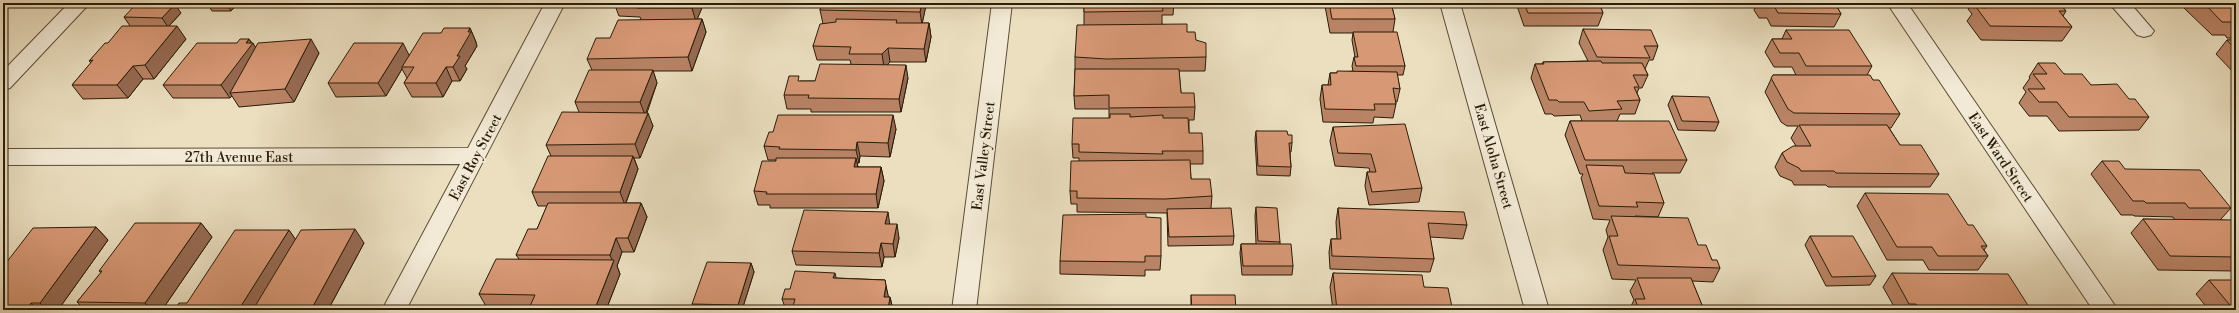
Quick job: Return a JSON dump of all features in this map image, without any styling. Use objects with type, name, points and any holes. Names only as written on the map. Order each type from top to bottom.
[{"type":"street","points":[[3,83],[80,3]]},
{"type":"street","name":"East Roy Street","points":[[394,310],[555,3]]},
{"type":"street","name":"East Valley Street","points":[[964,310],[1002,3]]},
{"type":"street","name":"East Aloha Street","points":[[1450,3],[1537,310]]},
{"type":"street","name":"East Ward Street","points":[[1897,3],[2106,310]]},
{"type":"street","points":[[2119,3],[2144,31]]},
{"type":"street","name":"27th Avenue East","points":[[3,157],[476,156]]},
{"type":"building","points":[[137,3],[175,4],[162,18],[124,17]]},
{"type":"building","points":[[624,3],[694,3],[692,8],[637,8],[638,4]]},
{"type":"building","points":[[822,3],[922,3],[920,12],[820,10]]},
{"type":"building","points":[[1084,3],[1162,3],[1163,11],[1084,12]]},
{"type":"building","points":[[1329,3],[1391,3],[1395,19],[1332,19]]},
{"type":"building","points":[[1524,3],[1599,3],[1603,13],[1528,13]]},
{"type":"building","points":[[1764,3],[1835,3],[1841,14],[1778,13],[1773,4]]},
{"type":"building","points":[[1982,3],[2059,3],[2066,11],[2059,11],[2072,27],[1990,26],[1976,7],[1986,8]]},
{"type":"building","points":[[2204,3],[2236,3],[2236,22],[2222,22]]},
{"type":"building","points":[[702,19],[688,57],[587,59],[596,38],[610,38],[618,20]]},
{"type":"building","points":[[836,19],[897,20],[896,23],[929,23],[924,49],[888,48],[882,54],[849,54],[851,47],[813,46],[820,24],[836,22]]},
{"type":"building","points":[[1187,24],[1187,32],[1195,32],[1196,40],[1206,43],[1206,57],[1107,59],[1075,57],[1077,25]]},
{"type":"building","points":[[122,26],[177,26],[145,65],[133,66],[117,85],[72,85],[93,60],[89,61],[105,43],[108,43]]},
{"type":"building","points":[[444,28],[470,28],[468,32],[471,32],[457,56],[460,56],[453,67],[446,67],[436,83],[404,83],[414,67],[402,67],[423,33],[441,33]]},
{"type":"building","points":[[1583,29],[1651,30],[1658,46],[1644,46],[1650,58],[1597,57]]},
{"type":"building","points":[[1786,30],[1849,30],[1872,66],[1806,66],[1799,53],[1780,53],[1772,39],[1792,39]]},
{"type":"building","points":[[1353,32],[1397,32],[1405,66],[1356,66],[1354,57],[1358,57]]},
{"type":"building","points":[[240,39],[249,39],[246,43],[253,43],[221,85],[163,85],[197,43],[237,43]]},
{"type":"building","points":[[311,39],[285,89],[230,93],[258,43]]},
{"type":"building","points":[[2227,40],[2236,40],[2236,50]]},
{"type":"building","points":[[354,43],[403,43],[378,83],[328,83]]},
{"type":"building","points":[[1601,61],[1602,63],[1642,63],[1648,75],[1633,75],[1639,87],[1634,87],[1640,100],[1617,101],[1622,109],[1589,111],[1584,102],[1559,102],[1557,100],[1549,100],[1535,64],[1544,64],[1543,62]]},
{"type":"building","points":[[2038,63],[2055,63],[2064,74],[2082,74],[2091,85],[2117,84],[2129,99],[2135,99],[2149,117],[2069,117],[2057,102],[2039,102],[2028,89],[2045,89],[2033,74],[2047,74]]},
{"type":"building","points":[[820,64],[906,65],[899,99],[808,98],[809,95],[784,95],[789,76],[799,76],[798,81],[815,81]]},
{"type":"building","points":[[1075,69],[1179,69],[1181,93],[1194,93],[1195,107],[1109,108],[1109,95],[1074,96]]},
{"type":"building","points":[[589,70],[653,70],[640,102],[575,102]]},
{"type":"building","points":[[1337,71],[1397,72],[1400,89],[1393,88],[1396,104],[1374,104],[1375,110],[1325,109],[1322,85],[1331,85],[1330,73],[1337,73]]},
{"type":"building","points":[[1773,75],[1870,75],[1873,80],[1879,80],[1900,114],[1794,113],[1788,109],[1771,78]]},
{"type":"building","points":[[1672,96],[1709,97],[1719,122],[1682,121]]},
{"type":"building","points":[[562,112],[648,113],[635,144],[546,145]]},
{"type":"building","points":[[1110,114],[1130,114],[1130,117],[1163,115],[1163,118],[1188,118],[1189,133],[1202,133],[1203,151],[1162,151],[1163,154],[1079,152],[1079,144],[1072,144],[1073,118],[1110,118]]},
{"type":"building","points":[[778,115],[893,115],[888,143],[857,142],[856,150],[779,149],[780,147],[764,146],[769,132],[773,132]]},
{"type":"building","points":[[1570,121],[1669,121],[1687,160],[1585,160]]},
{"type":"building","points":[[1405,124],[1422,188],[1372,192],[1367,172],[1376,172],[1371,154],[1338,153],[1333,127]]},
{"type":"building","points":[[1799,125],[1887,125],[1900,145],[1921,145],[1939,174],[1836,173],[1834,171],[1801,171],[1799,168],[1787,162],[1782,153],[1793,146],[1811,146]]},
{"type":"building","points":[[1256,131],[1287,131],[1288,135],[1292,135],[1292,143],[1289,143],[1291,167],[1258,166]]},
{"type":"building","points":[[548,156],[633,156],[620,192],[532,192]]},
{"type":"building","points":[[776,158],[856,158],[854,167],[881,167],[876,194],[766,194],[767,192],[754,191],[762,161],[776,161]]},
{"type":"building","points":[[1190,160],[1191,179],[1210,179],[1212,196],[1165,199],[1077,198],[1077,191],[1070,191],[1071,161]]},
{"type":"building","points":[[2102,161],[2119,161],[2125,169],[2200,170],[2231,208],[2189,208],[2185,203],[2146,203],[2144,201],[2133,201]]},
{"type":"building","points":[[1586,165],[1623,166],[1625,173],[1654,174],[1664,203],[1636,202],[1638,207],[1599,206]]},
{"type":"building","points":[[1865,193],[1948,194],[1968,225],[1973,225],[1987,246],[1981,246],[1988,256],[1938,256],[1932,247],[1897,247]]},
{"type":"building","points":[[548,203],[641,203],[628,238],[616,238],[610,255],[516,255],[528,229],[537,229]]},
{"type":"building","points":[[1256,207],[1277,208],[1280,242],[1258,241]]},
{"type":"building","points":[[1231,208],[1234,236],[1169,237],[1167,209]]},
{"type":"building","points":[[1338,208],[1464,212],[1467,225],[1428,223],[1434,259],[1332,256],[1331,239],[1341,239]]},
{"type":"building","points":[[804,210],[888,212],[885,224],[897,224],[893,244],[881,243],[879,253],[792,251]]},
{"type":"building","points":[[1146,214],[1146,217],[1161,218],[1161,256],[1145,256],[1145,262],[1060,261],[1063,215]]},
{"type":"building","points":[[1611,216],[1688,218],[1698,245],[1706,245],[1712,260],[1717,260],[1720,268],[1618,265],[1609,236],[1618,236]]},
{"type":"building","points":[[2143,219],[2236,220],[2236,257],[2170,256]]},
{"type":"building","points":[[135,223],[201,223],[145,303],[77,302],[102,271],[99,271]]},
{"type":"building","points":[[96,227],[40,303],[31,303],[26,310],[3,310],[5,303],[3,303],[3,267],[33,228]]},
{"type":"building","points":[[355,229],[312,308],[254,308],[301,230]]},
{"type":"building","points":[[235,230],[289,230],[241,306],[192,306],[189,310],[174,310],[179,303],[187,303]]},
{"type":"building","points":[[1810,236],[1853,236],[1876,276],[1832,277]]},
{"type":"building","points":[[1241,244],[1291,244],[1293,266],[1243,266]]},
{"type":"building","points":[[496,259],[614,260],[596,306],[530,306],[535,295],[479,294]]},
{"type":"building","points":[[707,262],[751,263],[738,305],[692,304]]},
{"type":"building","points":[[795,271],[835,273],[833,278],[885,280],[886,286],[884,297],[890,297],[888,310],[792,310],[795,299],[782,299],[785,289],[790,289]]},
{"type":"building","points":[[1333,273],[1422,275],[1424,287],[1448,288],[1452,307],[1426,306],[1427,310],[1337,310]]},
{"type":"building","points":[[1892,273],[2008,274],[2031,310],[1919,310],[1916,304],[1909,304]]},
{"type":"building","points":[[1637,278],[1691,278],[1704,310],[1639,310],[1635,299],[1645,299]]},
{"type":"building","points":[[2209,280],[2236,280],[2236,310],[2234,310]]},
{"type":"building","points":[[1191,295],[1235,295],[1236,310],[1192,310]]}]
